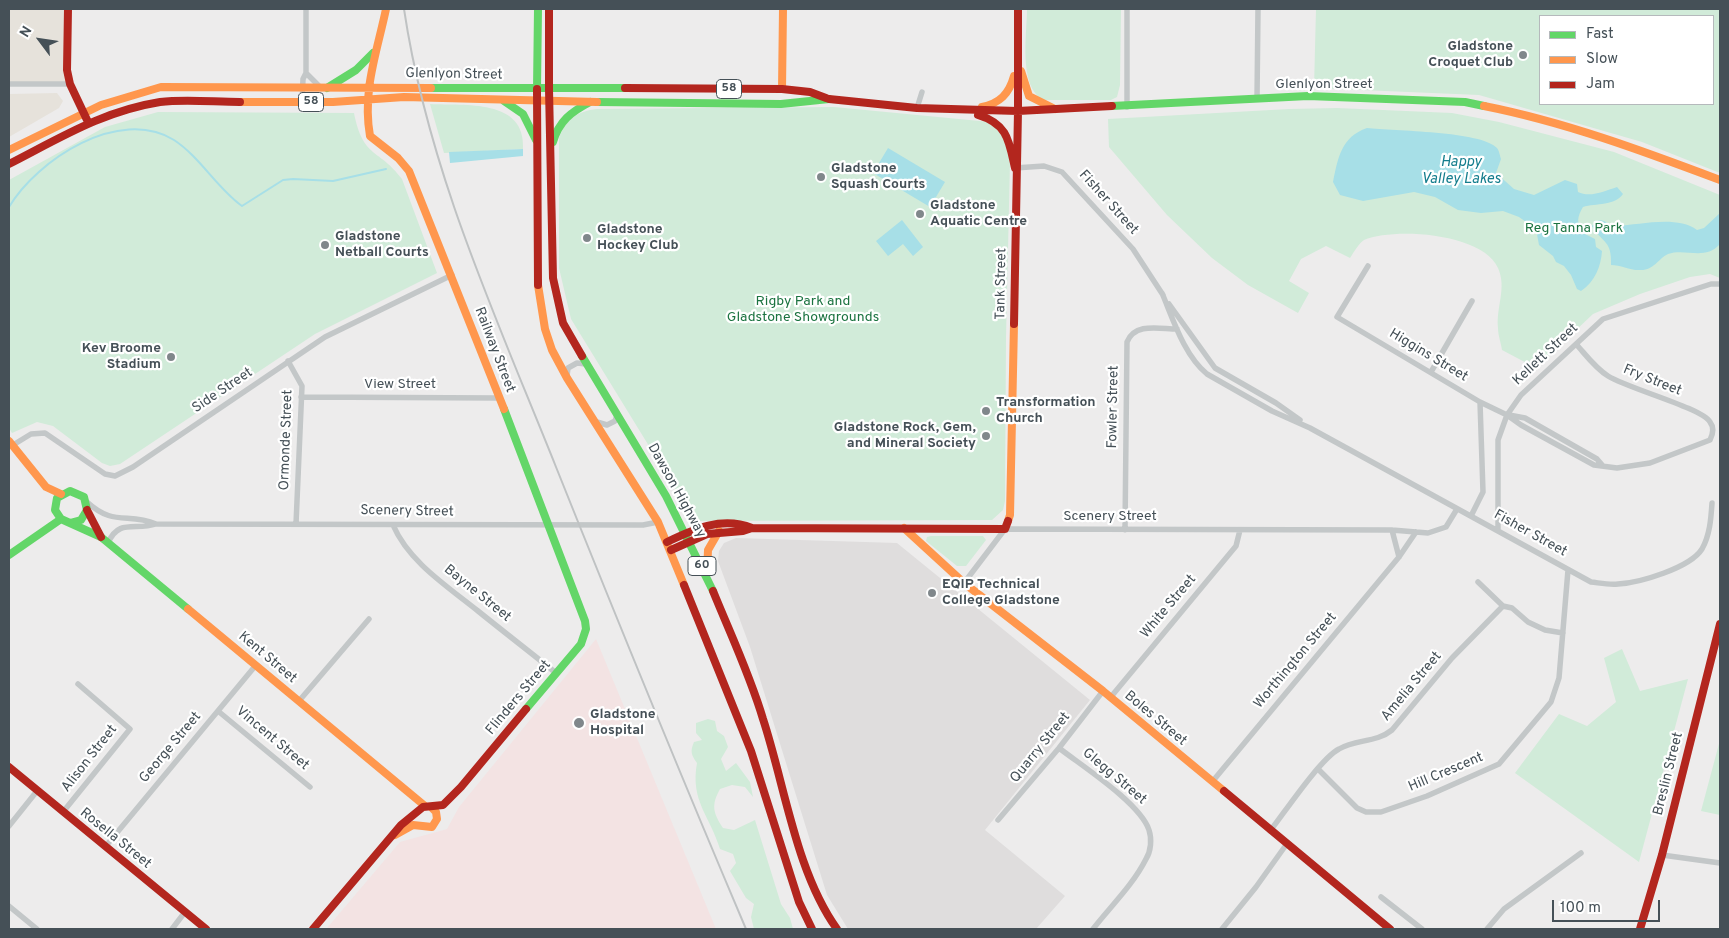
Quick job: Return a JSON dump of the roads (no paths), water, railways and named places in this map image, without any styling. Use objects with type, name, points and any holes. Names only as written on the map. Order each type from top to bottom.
[{"type":"main road","points":[[68,9],[67,70],[70,84],[88,122]]},
{"type":"main road","name":"Railway Street","points":[[386,9],[365,100],[370,136],[398,158],[409,171],[452,275],[585,622]]},
{"type":"main road","points":[[537,89],[538,9]]},
{"type":"main road","name":"Dawson Highway","points":[[549,9],[553,278],[562,323],[617,416],[645,459],[707,576],[763,717],[810,881],[822,908],[836,929]]},
{"type":"main road","points":[[782,89],[783,9]]},
{"type":"main road","name":"Tank Street","points":[[1006,530],[1010,515],[1015,168],[1018,111],[1018,9]]},
{"type":"main road","points":[[324,88],[362,65],[377,47]]},
{"type":"main road","points":[[1018,59],[1029,96],[1055,109]]},
{"type":"main road","points":[[960,111],[991,106],[1002,100],[1012,84],[1018,59]]},
{"type":"main road","name":"Glenlyon Street","points":[[83,111],[113,98],[161,87],[782,89],[810,92],[828,99]]},
{"type":"main road","name":"60","points":[[537,89],[536,143],[540,307],[552,350],[567,378],[658,522],[671,550],[751,751],[798,902],[812,929]]},
{"type":"main road","name":"Glenlyon Street","points":[[88,122],[126,109],[162,102],[302,102],[404,97],[503,101],[780,104],[828,99],[960,111],[1018,111],[1308,96],[1358,96],[1446,100],[1482,104],[1524,114],[1636,148],[1720,180]]},
{"type":"main road","points":[[503,101],[520,111],[526,119],[536,143]]},
{"type":"main road","name":"60","points":[[550,156],[559,124],[572,111],[592,101]]},
{"type":"main road","name":"58","points":[[9,150],[83,111]]},
{"type":"main road","points":[[960,111],[991,118],[998,122],[1008,139],[1015,168]]},
{"type":"main road","name":"58","points":[[9,164],[88,122]]},
{"type":"main road","points":[[11,443],[46,487],[61,494]]},
{"type":"main road","points":[[67,491],[79,492],[87,506],[81,520],[70,523],[57,515],[55,504],[61,494],[67,491]]},
{"type":"main road","name":"Kent Street","points":[[87,506],[105,540]]},
{"type":"main road","points":[[9,555],[61,519]]},
{"type":"main road","name":"Kent Street","points":[[70,523],[105,540],[417,798],[423,809]]},
{"type":"main road","name":"Scenery Street","points":[[671,550],[701,526],[715,524],[745,524],[752,528],[1006,530]]},
{"type":"main road","name":"Scenery Street","points":[[667,542],[719,532],[746,532],[752,528]]},
{"type":"main road","name":"Boles Street","points":[[904,528],[964,583],[1103,691],[1286,845],[1390,929]]},
{"type":"main road","points":[[707,576],[707,552],[711,541],[719,532]]},
{"type":"main road","name":"Flinders Street","points":[[314,929],[401,825],[423,809],[443,805],[461,787],[581,644],[586,629],[585,622]]},
{"type":"main road","name":"Breslin Street","points":[[1640,929],[1662,854],[1720,624]]},
{"type":"main road","name":"Rosella Street","points":[[9,767],[206,929]]},
{"type":"main road","name":"Flinders Street","points":[[388,840],[413,825],[432,827],[436,822],[437,816],[443,813],[461,787]]},
{"type":"main road","points":[[422,827],[417,822],[423,809],[437,816]]},
{"type":"street","points":[[302,102],[302,88],[306,73],[306,9]]},
{"type":"street","points":[[1127,9],[1128,106]]},
{"type":"street","points":[[1257,99],[1258,9]]},
{"type":"street","points":[[306,73],[324,88]]},
{"type":"street","points":[[9,84],[70,84]]},
{"type":"street","points":[[916,108],[922,92]]},
{"type":"street","name":"Fisher Street","points":[[1015,168],[1044,166],[1062,172],[1133,249],[1216,368],[1276,403],[1310,428]]},
{"type":"street","name":"Higgins Street","points":[[1368,266],[1337,317],[1480,402],[1507,415],[1521,425],[1594,465],[1617,468],[1650,463],[1710,440]]},
{"type":"street","name":"Side Street","points":[[11,443],[31,434],[45,433],[104,474],[115,476],[133,467],[325,337],[452,275]]},
{"type":"street","name":"Kellett Street","points":[[1498,531],[1498,440],[1507,415],[1521,395],[1608,317],[1711,284],[1720,284]]},
{"type":"street","name":"Fisher Street","points":[[1162,293],[1177,329],[1199,366],[1207,374],[1272,411],[1310,428],[1591,582],[1617,584],[1634,582],[1674,569],[1695,557],[1707,540],[1712,504]]},
{"type":"street","points":[[1431,372],[1472,301]]},
{"type":"street","name":"Fowler Street","points":[[1125,530],[1127,342],[1131,333],[1140,329],[1177,329]]},
{"type":"street","name":"Fry Street","points":[[1576,344],[1600,371],[1623,385],[1691,409],[1706,417],[1711,422],[1713,430],[1710,440]]},
{"type":"street","name":"Ormonde Street","points":[[288,361],[302,386],[296,524]]},
{"type":"street","points":[[567,378],[568,368],[577,363],[586,364]]},
{"type":"street","name":"View Street","points":[[301,397],[498,398]]},
{"type":"street","points":[[1471,516],[1483,492],[1480,402]]},
{"type":"street","points":[[596,422],[607,425],[615,421],[617,416]]},
{"type":"street","name":"Scenery Street","points":[[87,506],[112,518],[150,521],[156,524]]},
{"type":"street","name":"Scenery Street","points":[[1006,530],[1440,531],[1450,522],[1457,509]]},
{"type":"street","name":"Scenery Street","points":[[105,540],[120,527],[156,524],[548,526],[643,525],[658,522]]},
{"type":"street","name":"Bayne Street","points":[[393,524],[400,540],[409,551],[439,580],[556,673]]},
{"type":"street","points":[[964,583],[1006,530]]},
{"type":"street","name":"White Street","points":[[1110,698],[1236,546],[1240,530]]},
{"type":"street","points":[[1392,530],[1399,557]]},
{"type":"street","name":"Worthington Street","points":[[1212,782],[1399,557],[1416,532]]},
{"type":"street","name":"Hill Crescent","points":[[1318,769],[1358,808],[1374,813],[1427,796],[1498,764],[1551,702],[1559,678],[1568,570]]},
{"type":"street","points":[[1478,582],[1503,606],[1512,608],[1535,626],[1562,633]]},
{"type":"street","name":"Amelia Street","points":[[1270,831],[1327,758],[1341,748],[1374,740],[1392,730],[1452,658],[1503,606]]},
{"type":"street","points":[[300,701],[368,619]]},
{"type":"street","name":"George Street","points":[[105,846],[256,665]]},
{"type":"street","name":"Alison Street","points":[[64,812],[130,729],[78,684]]},
{"type":"street","name":"Quarry Street","points":[[998,820],[1059,748],[1103,691]]},
{"type":"street","name":"Vincent Street","points":[[218,710],[310,787]]},
{"type":"street","name":"Glegg Street","points":[[1059,748],[1133,808],[1144,820],[1151,838],[1150,849],[1142,867],[1093,929]]},
{"type":"street","points":[[9,826],[37,791]]},
{"type":"street","points":[[1222,929],[1256,887],[1286,845]]},
{"type":"street","points":[[1487,929],[1504,909],[1581,852]]},
{"type":"street","points":[[1662,854],[1720,863]]},
{"type":"street","points":[[1381,897],[1422,929]]},
{"type":"street","points":[[9,906],[36,929]]},
{"type":"street","points":[[172,929],[185,912]]},
{"type":"water","name":"Happy Valley Lakes","points":[[1367,128],[1456,135],[1488,142],[1497,148],[1501,159],[1496,173],[1514,189],[1534,195],[1565,180],[1577,184],[1578,192],[1583,194],[1598,193],[1617,187],[1623,194],[1620,198],[1615,201],[1583,207],[1579,217],[1578,222],[1581,232],[1595,239],[1596,247],[1602,251],[1599,268],[1594,278],[1581,291],[1577,289],[1571,275],[1564,266],[1556,262],[1553,256],[1539,245],[1536,229],[1519,217],[1503,211],[1481,213],[1458,210],[1435,197],[1414,192],[1363,201],[1340,195],[1333,182],[1342,149],[1351,137]]},
{"type":"water","points":[[888,148],[945,182],[930,207],[873,173]]},
{"type":"water","points":[[523,149],[523,156],[450,163],[449,152]]},
{"type":"water","points":[[1720,213],[1720,244],[1714,249],[1702,253],[1682,252],[1668,254],[1645,270],[1634,270],[1611,265],[1608,246],[1592,226],[1599,220],[1617,226],[1669,222],[1689,225],[1697,230],[1704,228]]},
{"type":"water","points":[[902,220],[923,247],[913,256],[903,244],[888,256],[876,241]]},
{"type":"waterway","points":[[9,207],[22,189],[59,156],[81,143],[105,134],[129,130],[152,131],[174,140],[192,155],[224,190],[242,206],[283,180],[333,181],[386,169]]},
{"type":"railway","points":[[404,9],[415,69],[429,127],[447,185],[488,299],[626,641],[746,929]]},
{"type":"place","name":"Gladstone Croquet Club","points":[[1523,55]]},
{"type":"place","name":"Gladstone Squash Courts","points":[[821,177]]},
{"type":"place","name":"Gladstone Aquatic Centre","points":[[920,214]]},
{"type":"place","name":"Gladstone Hockey Club","points":[[587,238]]},
{"type":"place","name":"Gladstone Netball Courts","points":[[325,245]]},
{"type":"place","name":"Kev Broome Stadium","points":[[171,357]]},
{"type":"place","name":"Transformation Church","points":[[986,411]]},
{"type":"place","name":"Gladstone Rock, Gem, and Mineral Society","points":[[986,436]]},
{"type":"place","name":"EQIP Technical College Gladstone","points":[[932,593]]},
{"type":"place","name":"Gladstone Hospital","points":[[579,723]]},
{"type":"park label","name":"Reg Tanna Park","points":[[1574,229]]},
{"type":"park label","name":"Rigby Park and Gladstone Showgrounds","points":[[803,310]]}]
